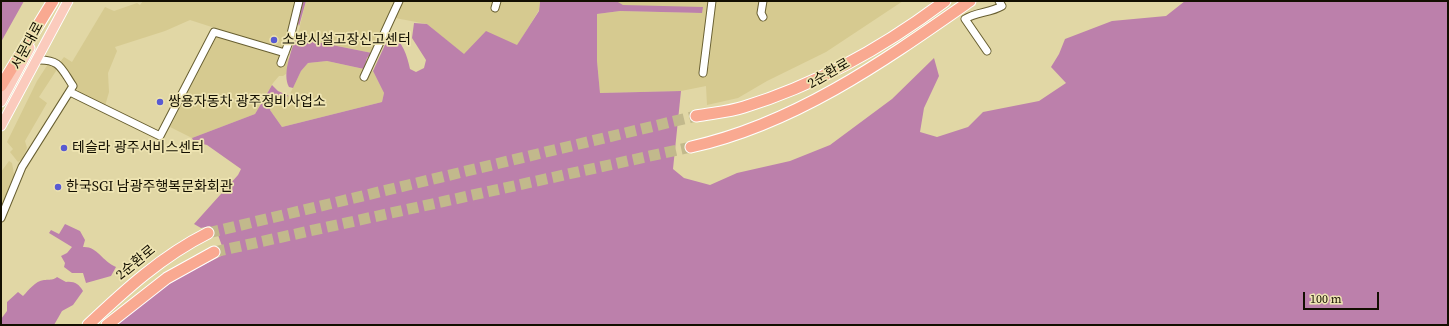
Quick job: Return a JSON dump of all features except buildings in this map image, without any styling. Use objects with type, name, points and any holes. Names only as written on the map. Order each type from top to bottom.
[{"type":"highway","points":[[1,86],[54,1]]},
{"type":"highway","name":"2순환로","points":[[696,116],[743,108],[812,82],[845,66],[892,39],[945,1]]},
{"type":"highway","name":"2순환로","points":[[691,147],[724,140],[750,131],[803,106],[920,36],[970,1]]},
{"type":"highway","name":"2순환로","points":[[88,325],[161,261],[180,248],[208,233]]},
{"type":"highway","points":[[107,325],[167,278],[214,252]]},
{"type":"main road","name":"서문대로","points":[[1,102],[54,1]]},
{"type":"main road","name":"서문대로","points":[[1,126],[68,1]]},
{"type":"street","points":[[281,63],[299,1]]},
{"type":"street","points":[[364,77],[399,1]]},
{"type":"street","points":[[703,72],[712,1]]},
{"type":"street","points":[[763,1],[761,13],[763,17]]},
{"type":"street","points":[[987,51],[965,19],[971,16],[988,13],[1002,6],[999,1]]},
{"type":"street","points":[[70,92],[160,136],[214,32],[285,53]]},
{"type":"street","points":[[1,218],[22,167],[73,86],[59,65],[51,60],[37,60]]},
{"type":"shaded area","points":[[1,1],[24,1],[1,42]]},
{"type":"shaded area","points":[[143,1],[294,1],[287,36],[283,47],[280,49],[190,20],[165,31],[115,47],[117,51],[108,73],[109,92],[105,106],[80,94],[60,62],[64,57],[72,62],[105,7],[114,11],[137,3],[140,5]]},
{"type":"shaded area","points":[[302,1],[306,1],[299,26],[298,23]]},
{"type":"shaded area","points":[[306,1],[396,1],[372,53],[297,38]]},
{"type":"shaded area","points":[[403,1],[587,1],[586,3],[540,2],[539,10],[517,46],[464,55],[427,24],[395,18]]},
{"type":"shaded area","points":[[594,1],[708,1],[703,67],[709,67],[715,1],[759,1],[757,16],[764,22],[767,1],[903,1],[826,52],[767,81],[738,98],[707,105],[706,86],[681,91],[600,93],[597,61],[597,14],[620,11],[702,13],[623,5],[617,2],[594,3]]},
{"type":"shaded area","points":[[1185,1],[1448,1],[1448,325],[117,325],[152,295],[185,274],[225,254],[218,235],[210,226],[201,228],[194,224],[238,175],[241,169],[207,145],[194,142],[192,138],[255,114],[272,85],[278,91],[289,96],[279,98],[272,103],[270,110],[282,127],[382,102],[384,93],[373,71],[390,34],[401,45],[406,54],[410,69],[416,72],[424,68],[426,60],[412,38],[414,23],[427,24],[464,54],[486,31],[517,45],[539,11],[540,2],[618,2],[623,5],[703,7],[702,13],[620,11],[597,14],[597,61],[600,93],[681,91],[673,169],[684,178],[710,185],[737,173],[790,161],[830,145],[892,99],[934,58],[939,76],[924,108],[920,132],[937,137],[968,127],[983,112],[1039,101],[1066,83],[1051,67],[1059,54],[1065,39],[1112,21],[1166,16]]},
{"type":"shaded area","points":[[220,35],[290,59],[286,74],[279,76],[273,83],[255,114],[192,138],[170,127],[216,38]]},
{"type":"shaded area","points":[[297,38],[372,53],[367,58],[364,69],[327,61],[308,63],[301,71],[293,88],[289,87],[286,76],[289,57],[295,39]]},
{"type":"shaded area","points":[[327,61],[373,71],[384,93],[382,102],[282,127],[270,110],[271,103],[279,98],[289,96],[301,71],[308,63]]},
{"type":"shaded area","points":[[48,64],[56,69],[56,71],[39,97],[47,103],[25,141],[27,148],[22,159],[18,162],[10,152],[13,149],[7,142],[37,81]]},
{"type":"shaded area","points":[[9,161],[12,163],[15,180],[1,210],[1,172]]},
{"type":"shaded area","points":[[65,224],[80,231],[85,240],[83,247],[88,247],[96,251],[116,267],[111,276],[86,283],[83,273],[72,273],[64,267],[65,263],[61,256],[67,253],[72,247],[49,233],[51,230],[59,234]]},
{"type":"shaded area","points":[[57,277],[66,282],[71,282],[80,286],[83,291],[73,305],[62,311],[54,325],[1,325],[1,319],[7,311],[7,302],[18,292],[23,296],[38,282]]},
{"type":"tunnel","points":[[208,233],[696,116]]},
{"type":"tunnel","points":[[214,252],[691,147]]},
{"type":"place","name":"소방시설고장신고센터","points":[[274,40]]},
{"type":"place","name":"쌍용자동차 광주정비사업소","points":[[160,102]]},
{"type":"place","name":"테슬라 광주서비스센터","points":[[64,148]]},
{"type":"place","name":"한국SGI 남광주행복문화회관","points":[[58,187]]}]
